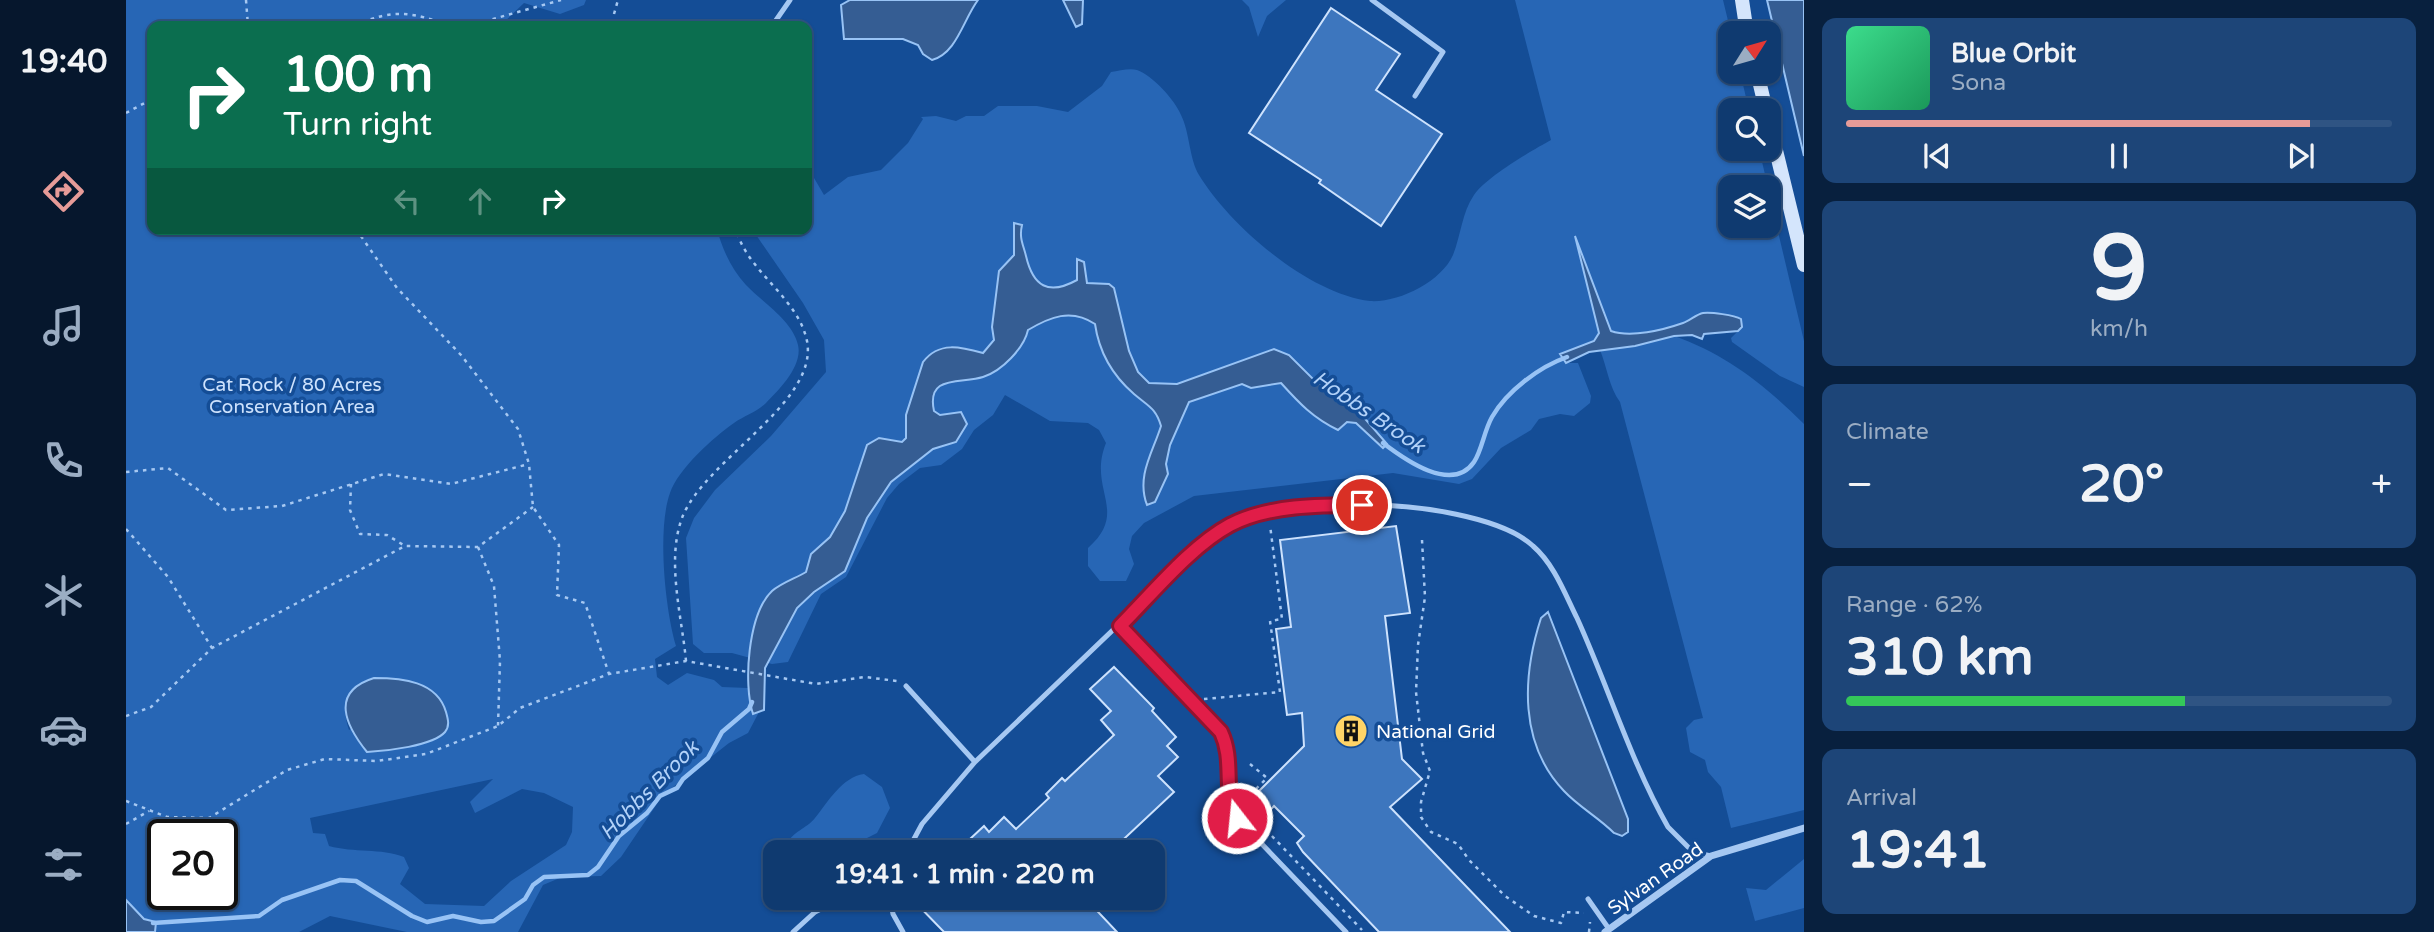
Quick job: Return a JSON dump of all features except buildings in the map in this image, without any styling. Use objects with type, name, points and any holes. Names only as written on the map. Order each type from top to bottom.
[{"type":"street","points":[[1742,0],[1745,21]]},
{"type":"street","points":[[1779,161],[1804,265]]},
{"type":"street","name":"Sylvan Road","points":[[1607,931],[1711,856],[1804,828]]},
{"type":"lane","points":[[775,21],[790,0]]},
{"type":"lane","points":[[1372,0],[1443,52],[1415,96]]},
{"type":"lane","points":[[913,840],[922,824],[975,762],[1208,539],[1230,525],[1268,513],[1340,505],[1410,508],[1497,526],[1533,545],[1560,584],[1663,819],[1693,852],[1711,856]]},
{"type":"lane","points":[[1120,626],[1221,732],[1229,749],[1229,803],[1237,818],[1346,932]]},
{"type":"lane","points":[[906,686],[975,762]]},
{"type":"lane","points":[[1588,899],[1607,931]]},
{"type":"lane","points":[[793,932],[819,910]]},
{"type":"lane","points":[[892,910],[903,932]]},
{"type":"path","points":[[246,0],[248,21]]},
{"type":"path","points":[[486,21],[562,0]]},
{"type":"path","points":[[614,14],[618,0]]},
{"type":"path","points":[[365,21],[380,14],[420,15],[437,21]]},
{"type":"path","points":[[126,113],[147,102]]},
{"type":"path","points":[[360,235],[397,288],[461,355],[518,429],[529,464],[533,507],[559,545],[557,595],[585,603],[609,674]]},
{"type":"path","points":[[686,661],[676,542],[687,507],[700,488],[794,393],[807,359],[807,342],[802,327],[750,257],[739,235]]},
{"type":"path","points":[[126,472],[168,467],[226,510],[282,506],[384,474],[451,484],[529,464]]},
{"type":"path","points":[[351,484],[350,510],[360,534],[387,535],[405,546]]},
{"type":"path","points":[[126,716],[151,707],[212,649],[405,546],[478,547],[533,507]]},
{"type":"path","points":[[1190,700],[1280,692],[1270,621],[1282,619],[1268,513]]},
{"type":"path","points":[[126,529],[168,577],[212,649]]},
{"type":"path","points":[[1422,540],[1425,597],[1418,645],[1416,692],[1423,753],[1430,771],[1421,802],[1421,817],[1431,832],[1458,844],[1490,882],[1520,908],[1542,919],[1561,923],[1564,912],[1583,912],[1589,921],[1589,932]]},
{"type":"path","points":[[478,547],[494,586],[500,661],[498,726]]},
{"type":"path","points":[[126,801],[167,817],[209,818],[287,770],[325,759],[377,761],[426,754],[498,726],[520,708],[609,674],[686,661],[816,684],[882,677],[906,686]]},
{"type":"path","points":[[1250,764],[1267,778],[1242,803],[1362,930]]},
{"type":"path","points":[[126,824],[149,810]]},
{"type":"green space","name":"Cat Rock / 80 Acres Conservation Area","points":[[126,0],[586,0],[584,5],[560,14],[524,3],[505,21],[147,21],[147,235],[719,235],[736,273],[790,328],[799,353],[789,377],[771,398],[707,445],[688,464],[674,484],[666,508],[663,547],[666,591],[676,646],[655,659],[657,677],[668,685],[687,673],[714,680],[722,687],[748,688],[754,714],[759,712],[748,733],[729,743],[663,795],[621,857],[601,876],[562,877],[543,885],[518,932],[407,932],[330,916],[299,932],[155,932],[156,922],[144,919],[126,900]],"holes":[[[374,678],[419,683],[349,730],[346,704],[353,694]],[[493,779],[470,802],[475,813],[522,789],[544,793],[573,807],[572,832],[566,845],[511,881],[484,906],[425,904],[400,884],[409,868],[404,857],[386,852],[329,846],[325,834],[313,833],[310,818]]]},
{"type":"green space","points":[[1242,0],[1286,0],[1267,16],[1258,37],[1249,7]]},
{"type":"green space","points":[[1515,0],[1723,0],[1728,21],[1718,21],[1718,84],[1743,84],[1746,98],[1718,98],[1718,161],[1762,161],[1765,175],[1718,175],[1718,238],[1779,238],[1804,341],[1804,387],[1780,376],[1732,342],[1731,338],[1742,327],[1741,320],[1733,317],[1703,313],[1683,323],[1657,330],[1628,334],[1611,331],[1576,239],[1599,333],[1594,341],[1561,354],[1566,363],[1578,363],[1591,396],[1590,403],[1574,416],[1560,414],[1539,419],[1531,430],[1501,448],[1472,479],[1459,484],[1393,473],[1194,496],[1144,523],[1132,536],[1129,549],[1134,564],[1126,581],[1100,581],[1088,566],[1088,548],[1100,535],[1106,523],[1101,459],[1106,443],[1099,430],[1088,423],[1050,421],[1005,395],[993,415],[974,430],[962,449],[941,465],[920,468],[899,484],[887,498],[846,577],[821,594],[788,662],[772,664],[732,653],[704,653],[693,644],[686,538],[694,518],[715,490],[771,436],[826,372],[824,340],[803,303],[756,235],[812,235],[812,175],[824,195],[848,177],[881,170],[908,143],[923,119],[921,117],[936,116],[956,121],[966,116],[984,116],[998,106],[1037,106],[1068,112],[1102,86],[1111,72],[1137,70],[1156,82],[1174,102],[1184,122],[1199,175],[1230,215],[1251,235],[1273,255],[1322,286],[1346,296],[1381,301],[1418,289],[1439,274],[1453,255],[1474,195],[1488,180],[1551,140]]},
{"type":"green space","points":[[1674,336],[1711,352],[1744,372],[1804,424],[1804,810],[1731,828],[1721,787],[1708,772],[1705,760],[1690,752],[1686,728],[1694,720],[1703,718],[1620,402],[1600,350],[1635,346]]},
{"type":"green space","points":[[864,774],[882,787],[890,808],[877,833],[863,840],[789,840],[815,818],[842,785]]},
{"type":"green space","points":[[1804,859],[1804,908],[1755,921],[1746,888],[1766,890]]},
{"type":"shaded area","points":[[850,0],[978,0],[954,43],[941,56],[932,60],[923,54],[918,45],[903,39],[844,39],[841,5]]},
{"type":"shaded area","points":[[1063,0],[1083,0],[1082,24],[1076,27]]},
{"type":"shaded area","points":[[1767,0],[1804,0],[1804,156],[1782,63],[1782,21],[1772,21]]},
{"type":"shaded area","points":[[1014,223],[1022,225],[1022,241],[1029,266],[1033,275],[1043,285],[1058,287],[1077,280],[1077,259],[1084,262],[1087,283],[1109,284],[1114,288],[1129,351],[1138,372],[1149,383],[1177,384],[1274,349],[1289,355],[1316,382],[1341,391],[1387,444],[1383,448],[1356,423],[1347,422],[1338,430],[1329,425],[1307,410],[1281,383],[1251,388],[1242,384],[1189,402],[1170,445],[1166,464],[1168,474],[1155,502],[1147,505],[1144,474],[1161,426],[1157,415],[1126,387],[1113,371],[1103,353],[1095,324],[1069,315],[1044,321],[1028,330],[1017,351],[997,370],[983,377],[947,383],[935,391],[934,411],[940,415],[961,412],[967,424],[956,442],[933,449],[891,482],[867,518],[845,571],[814,592],[797,608],[765,668],[764,710],[753,714],[748,668],[753,632],[764,602],[776,588],[806,572],[811,554],[830,537],[845,511],[867,445],[879,438],[902,442],[906,438],[906,415],[923,362],[929,355],[951,347],[983,353],[994,340],[992,327],[999,271],[1014,255]]},
{"type":"shaded area","points":[[1575,236],[1611,331],[1628,334],[1657,330],[1707,313],[1741,319],[1742,327],[1738,331],[1704,334],[1702,339],[1692,335],[1674,336],[1635,346],[1589,352],[1566,363],[1560,354],[1594,341],[1599,333]]},
{"type":"shaded area","points":[[1548,612],[1628,819],[1628,832],[1622,836],[1614,833],[1564,791],[1549,772],[1532,731],[1528,709],[1530,663],[1541,618]]},
{"type":"shaded area","points":[[374,678],[407,681],[427,688],[441,702],[447,715],[447,730],[439,737],[420,744],[367,752],[348,721],[346,701],[360,684]]},
{"type":"shaded area","points":[[126,900],[144,919],[156,922],[155,932],[126,932]]},
{"type":"waterway","name":"Hobbs Brook","points":[[1383,443],[1428,471],[1453,475],[1465,471],[1477,457],[1489,422],[1506,398],[1535,374],[1567,357]]},
{"type":"waterway","name":"Hobbs Brook","points":[[153,923],[259,916],[282,900],[340,880],[356,881],[412,916],[427,922],[453,916],[481,922],[494,921],[525,899],[533,885],[544,877],[588,875],[598,867],[619,836],[647,813],[660,796],[677,788],[683,779],[708,758],[722,732],[749,709],[752,702]]},
{"type":"place","name":"National Grid","points":[[1351,731]]},
{"type":"route","points":[[1237,818],[1229,803],[1229,749],[1221,732],[1120,626],[1208,539],[1230,525],[1255,515],[1302,508],[1362,505]]}]
